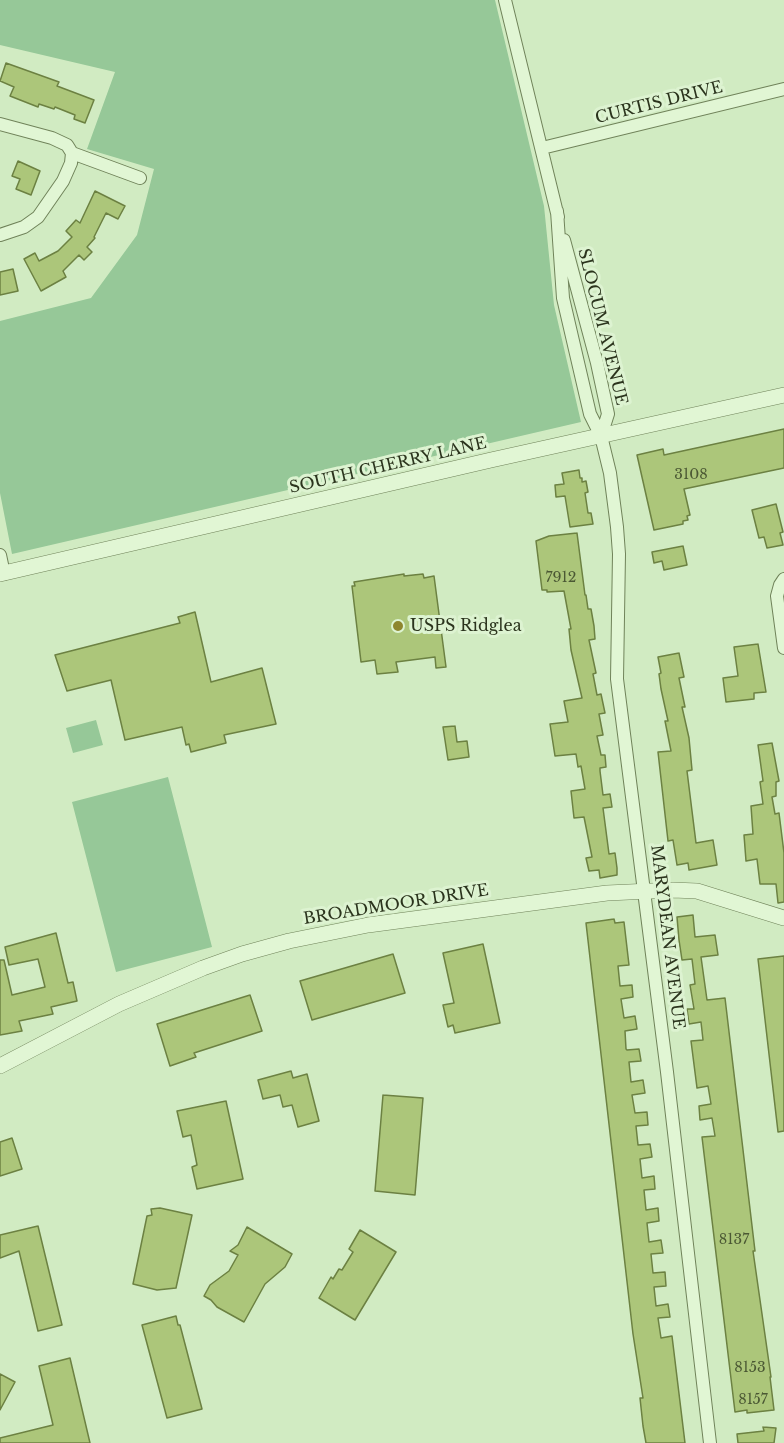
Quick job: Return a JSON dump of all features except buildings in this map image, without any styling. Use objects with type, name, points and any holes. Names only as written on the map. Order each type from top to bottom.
[{"type":"street","name":"SLOCUM AVENUE","points":[[506,0],[556,211],[597,363],[608,414],[601,436]]},
{"type":"street","name":"CURTIS DRIVE","points":[[542,148],[784,89]]},
{"type":"street","points":[[0,124],[52,138],[69,149],[140,178]]},
{"type":"street","points":[[0,235],[24,227],[38,217],[63,181],[71,163],[69,149]]},
{"type":"street","name":"SLOCUM AVENUE","points":[[556,211],[563,298],[590,414],[601,436]]},
{"type":"street","name":"SOUTH CHERRY LANE","points":[[2,574],[784,395]]},
{"type":"street","name":"MARYDEAN AVENUE","points":[[601,436],[610,473],[617,527],[617,679],[645,891],[710,1443]]},
{"type":"street","points":[[0,555],[2,574]]},
{"type":"street","points":[[782,582],[777,596],[784,648]]},
{"type":"street","name":"BROADMOOR DRIVE","points":[[0,1066],[119,1004],[213,964],[289,940],[368,925],[607,893],[645,891],[697,891],[784,918]]},
{"type":"green space","points":[[0,0],[495,0],[544,206],[554,305],[581,422],[12,554],[0,493],[0,321],[91,298],[137,235],[154,169],[87,149],[115,72],[0,45]]},
{"type":"green space","points":[[96,720],[103,745],[73,753],[66,728]]},
{"type":"green space","points":[[168,777],[212,947],[116,972],[72,802]]},
{"type":"place","name":"USPS Ridglea","points":[[398,626]]}]
